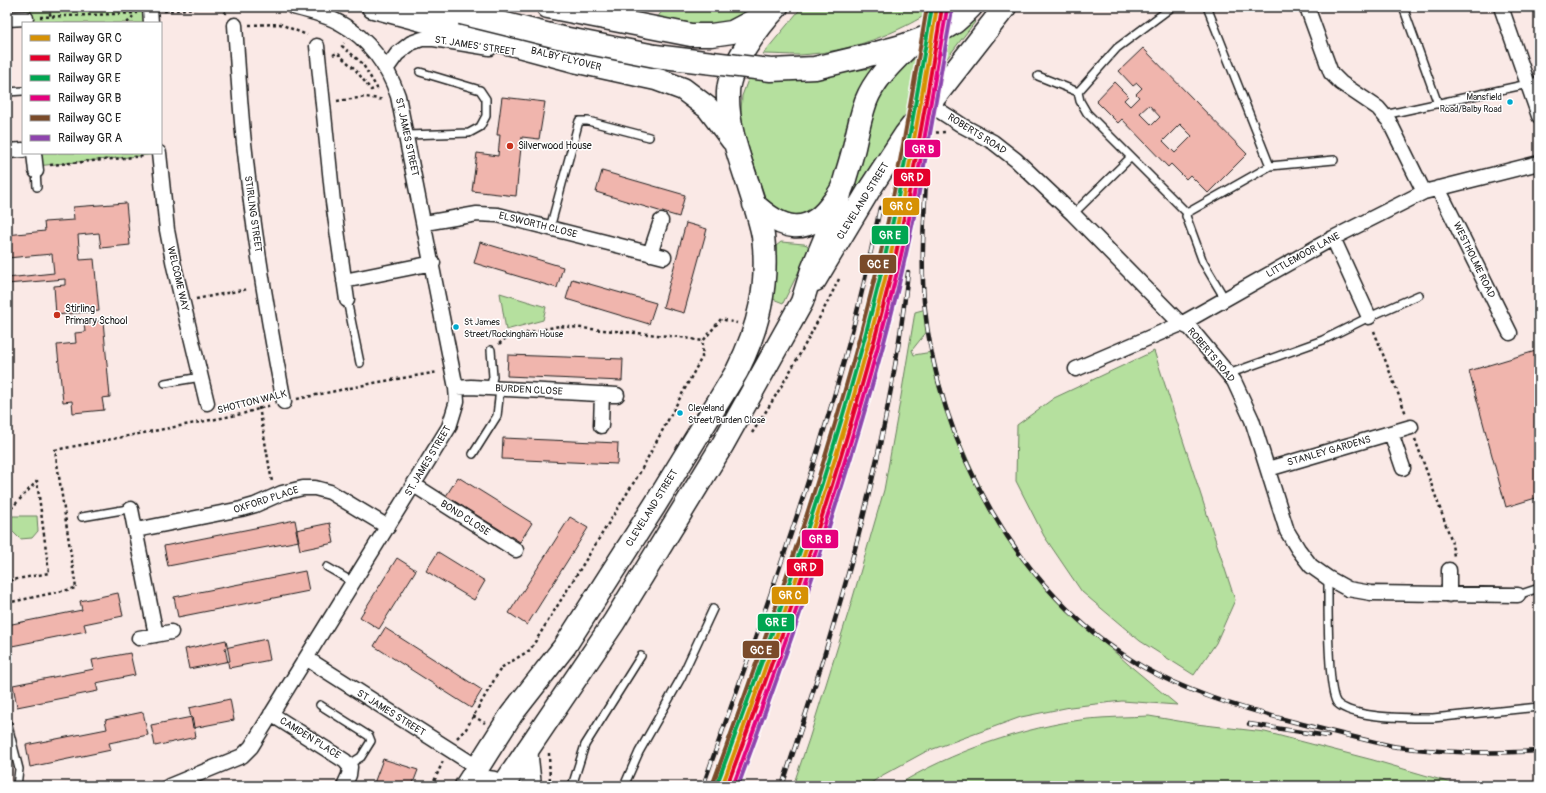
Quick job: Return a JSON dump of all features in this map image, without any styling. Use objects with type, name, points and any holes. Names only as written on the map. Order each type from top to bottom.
[{"type":"main road","name":"BALBY FLYOVER","points":[[373,7],[574,61],[656,79],[683,89],[708,108],[736,146]]},
{"type":"main road","name":"BALBY FLYOVER","points":[[438,7],[558,37],[655,56],[771,70],[815,68],[911,44],[932,35],[955,21],[972,7]]},
{"type":"main road","points":[[548,7],[690,35],[711,35],[732,32],[776,8]]},
{"type":"main road","points":[[929,104],[1005,7]]},
{"type":"main road","name":"BALBY FLYOVER","points":[[776,8],[744,50],[731,76],[728,92],[730,118],[736,146],[754,204],[767,216],[778,222],[802,226],[814,222],[825,214],[841,190],[866,102],[872,89],[881,75],[911,44]]},
{"type":"main road","name":"CLEVELAND STREET","points":[[503,786],[614,622],[672,530],[724,444],[802,302],[869,190],[905,135],[929,104]]},
{"type":"main road","name":"CLEVELAND STREET","points":[[802,302],[812,270],[835,214],[841,190]]},
{"type":"main road","name":"CLEVELAND STREET","points":[[466,786],[478,776],[511,715],[565,646],[659,499],[737,371],[748,350],[756,329],[764,290],[766,264],[762,235],[754,204]]},
{"type":"street","name":"ST. JAMES STREET","points":[[169,786],[242,756],[251,747],[449,427],[457,401],[453,369],[407,135],[398,96],[387,68],[374,51],[358,36],[340,23],[319,14],[293,7]]},
{"type":"street","points":[[1307,7],[1331,73],[1341,83],[1378,108],[1389,121],[1424,192]]},
{"type":"street","points":[[1501,7],[1534,83],[1539,116]]},
{"type":"street","points":[[7,19],[25,16]]},
{"type":"street","name":"STIRLING STREET","points":[[235,25],[244,151],[263,286],[284,402]]},
{"type":"street","name":"ST. JAMES' STREET","points":[[387,68],[397,54],[411,43],[422,39],[434,39],[574,61]]},
{"type":"street","points":[[317,46],[333,202],[348,300]]},
{"type":"street","name":"ROBERTS ROAD","points":[[929,104],[963,126],[993,142],[1016,160],[1073,214],[1181,324],[1190,328],[1234,381],[1252,420],[1287,531],[1311,566],[1328,578],[1348,588],[1371,594],[1518,596]]},
{"type":"street","points":[[7,151],[22,150]]},
{"type":"street","name":"WELCOME WAY","points":[[159,154],[167,230],[174,266],[207,403]]},
{"type":"street","name":"LITTLEMOOR LANE","points":[[1076,369],[1181,324],[1333,238],[1424,192],[1539,163]]},
{"type":"street","name":"WESTHOLME ROAD","points":[[1438,188],[1510,333]]},
{"type":"street","name":"ELSWORTH CLOSE","points":[[424,223],[477,214],[498,215],[657,255],[661,221]]},
{"type":"street","points":[[1333,238],[1369,317]]},
{"type":"street","points":[[344,281],[432,264]]},
{"type":"street","name":"BURDEN CLOSE","points":[[456,388],[495,388],[617,395]]},
{"type":"street","points":[[601,426],[602,394]]},
{"type":"street","name":"STANLEY GARDENS","points":[[1268,469],[1411,427]]},
{"type":"street","points":[[1391,433],[1403,468]]},
{"type":"street","name":"BOND CLOSE","points":[[414,484],[516,550]]},
{"type":"street","name":"OXFORD PLACE","points":[[136,530],[241,509],[282,493],[303,488],[315,488],[330,492],[388,527]]},
{"type":"street","points":[[131,509],[156,634]]},
{"type":"street","points":[[1448,595],[1449,570]]},
{"type":"street","points":[[139,638],[171,632]]},
{"type":"street","name":"ST JAMES STREET","points":[[306,658],[448,748],[478,776]]},
{"type":"street","name":"CAMDEN PLACE","points":[[271,714],[345,761],[350,767],[344,786]]},
{"type":"street","points":[[527,749],[531,786]]},
{"type":"street","points":[[478,776],[484,781],[495,781],[503,786]]},
{"type":"lane","points":[[1078,92],[1116,48],[1172,7]]},
{"type":"lane","points":[[1207,7],[1270,166]]},
{"type":"lane","points":[[1402,7],[1438,104]]},
{"type":"lane","points":[[407,135],[469,133],[480,127],[486,116],[486,99],[480,90],[420,72]]},
{"type":"lane","points":[[1038,76],[1078,92]]},
{"type":"lane","points":[[1384,115],[1534,83]]},
{"type":"lane","points":[[7,92],[22,91]]},
{"type":"lane","points":[[1078,92],[1080,101],[1087,113],[1187,213],[1186,216],[1203,262],[1225,299]]},
{"type":"lane","points":[[550,228],[579,122],[588,121],[649,137]]},
{"type":"lane","points":[[1073,214],[1131,157]]},
{"type":"lane","points":[[1187,213],[1270,166],[1334,160]]},
{"type":"lane","points":[[35,164],[37,187]]},
{"type":"lane","points":[[1228,374],[1323,340],[1369,317],[1419,295]]},
{"type":"lane","points":[[348,300],[360,363]]},
{"type":"lane","points":[[473,454],[497,416],[491,350]]},
{"type":"lane","points":[[165,383],[201,377]]},
{"type":"lane","points":[[82,517],[131,509]]},
{"type":"lane","points":[[327,567],[353,582]]},
{"type":"lane","points":[[1328,578],[1328,644],[1334,699],[1343,707],[1357,713],[1416,718],[1433,718],[1539,707]]},
{"type":"lane","points":[[1518,596],[1539,588]]},
{"type":"lane","points":[[624,786],[639,752],[681,678],[713,609]]},
{"type":"lane","points":[[572,786],[585,745],[641,656]]},
{"type":"lane","points":[[320,705],[369,736],[371,741],[361,757],[348,765]]},
{"type":"lane","points":[[7,722],[19,769],[17,786]]},
{"type":"path","points":[[48,7],[51,17]]},
{"type":"path","points":[[25,16],[51,17],[150,14],[209,7]]},
{"type":"path","points":[[128,22],[135,14]]},
{"type":"path","points":[[235,25],[280,24],[311,37],[317,46]]},
{"type":"path","points":[[319,64],[337,53],[355,69],[371,90],[377,88],[362,62],[342,46],[344,43]]},
{"type":"path","points":[[323,103],[366,97],[377,98],[383,99],[402,113]]},
{"type":"path","points":[[35,164],[159,154]]},
{"type":"path","points":[[191,300],[263,286]]},
{"type":"path","points":[[1369,317],[1411,427],[1451,539],[1455,561],[1449,570]]},
{"type":"path","points":[[432,786],[448,748],[466,729],[501,668],[530,650],[639,474],[702,357],[703,340],[721,319]]},
{"type":"path","points":[[491,350],[507,337],[559,326],[703,340]]},
{"type":"path","name":"SHOTTON WALK","points":[[7,603],[76,588],[55,450],[242,414],[284,402],[374,383],[453,369]]},
{"type":"path","points":[[260,408],[274,496]]},
{"type":"path","points":[[7,513],[38,481],[49,573],[7,581]]},
{"type":"green space","points":[[25,7],[150,7],[151,22],[26,22]]},
{"type":"green space","points":[[665,7],[755,7],[745,16],[734,22],[709,26],[657,18]]},
{"type":"green space","points":[[802,7],[938,7],[923,17],[890,33],[855,46],[800,55],[763,54]]},
{"type":"green space","points":[[972,19],[975,22],[912,106],[853,193],[874,107],[883,90],[904,67],[923,52],[941,42]]},
{"type":"green space","points":[[872,68],[859,89],[853,106],[836,176],[831,190],[809,214],[791,216],[771,206],[766,200],[742,125],[742,96],[749,77],[829,75]]},
{"type":"green space","points":[[34,154],[159,154],[36,166]]},
{"type":"green space","points":[[781,242],[804,244],[810,249],[783,303],[773,299],[776,246]]},
{"type":"green space","points":[[500,293],[546,307],[543,320],[506,330]]},
{"type":"green space","points":[[926,309],[928,330],[912,350],[914,355],[932,352],[950,418],[1000,527],[1061,604],[1128,664],[1177,705],[1122,701],[1070,707],[1021,717],[925,752],[881,776],[867,786],[793,786],[851,604],[884,490],[915,312]]},
{"type":"green space","points":[[1154,351],[1235,600],[1216,643],[1194,675],[1140,641],[1082,592],[1044,536],[1016,481],[1017,425],[1054,398]]},
{"type":"green space","points":[[12,516],[37,516],[38,531],[32,538],[20,539],[12,531]]},
{"type":"green space","points":[[1149,716],[1196,724],[1265,732],[1373,760],[1462,786],[896,786],[940,762],[1013,735],[1039,728],[1088,719]]},
{"type":"building","points":[[1143,48],[1247,154],[1208,193],[1190,175],[1186,179],[1171,164],[1168,167],[1122,119],[1118,123],[1096,101],[1114,82],[1128,96],[1124,100],[1130,106],[1139,97],[1136,94],[1142,88],[1137,83],[1133,86],[1119,71]],"holes":[[[1149,105],[1160,117],[1152,125],[1140,113]],[[1180,124],[1192,136],[1175,153],[1163,141]]]},
{"type":"building","name":"Silverwood House","points":[[502,97],[545,102],[539,139],[522,137],[516,196],[472,191],[477,153],[498,156],[500,135],[497,135]]},
{"type":"building","points":[[602,171],[685,195],[679,217],[596,192]]},
{"type":"building","points":[[126,203],[130,245],[101,248],[99,233],[78,235],[80,260],[94,259],[99,311],[56,315],[54,286],[65,285],[65,279],[7,284],[7,278],[54,273],[52,254],[7,258],[7,235],[45,231],[44,222],[74,220],[73,207]]},
{"type":"building","points":[[686,223],[707,229],[684,313],[663,307]]},
{"type":"building","points":[[480,242],[563,267],[557,288],[474,263]]},
{"type":"building","points":[[572,279],[656,303],[649,324],[566,299]]},
{"type":"building","points":[[103,321],[110,397],[102,398],[104,410],[73,413],[72,401],[63,402],[57,345],[76,343],[75,333],[85,332],[84,323]]},
{"type":"building","points":[[1539,350],[1539,497],[1506,507],[1469,371]]},
{"type":"building","points":[[508,355],[623,359],[622,381],[507,376]]},
{"type":"building","points":[[503,438],[618,443],[617,464],[502,459]]},
{"type":"building","points":[[458,477],[532,523],[520,542],[446,496]]},
{"type":"building","points":[[570,517],[588,528],[527,625],[509,613]]},
{"type":"building","points":[[295,520],[299,541],[168,566],[164,546]]},
{"type":"building","points":[[330,523],[334,543],[300,550],[296,530]]},
{"type":"building","points":[[438,552],[485,581],[474,600],[426,571]]},
{"type":"building","points":[[397,558],[416,570],[379,629],[360,617]]},
{"type":"building","points":[[305,571],[309,591],[178,617],[174,597]]},
{"type":"building","points":[[118,593],[123,616],[84,624],[86,631],[7,647],[7,625],[82,610],[80,601]]},
{"type":"building","points":[[385,628],[482,690],[471,708],[374,646]]},
{"type":"building","points":[[266,639],[270,660],[229,668],[225,648]]},
{"type":"building","points":[[226,640],[230,661],[189,669],[185,649]]},
{"type":"building","points":[[130,653],[135,675],[96,683],[98,691],[17,707],[13,685],[94,669],[92,660]]},
{"type":"building","points":[[230,699],[234,720],[193,728],[189,708]]},
{"type":"building","points":[[143,712],[148,735],[109,743],[111,750],[30,767],[26,745],[107,729],[105,720]]},
{"type":"building","points":[[192,717],[196,737],[155,746],[151,725]]},
{"type":"building","points":[[383,759],[418,770],[412,786],[373,786]]},
{"type":"railway","points":[[926,180],[923,240],[923,286],[932,355],[946,408],[966,460],[991,510],[1022,557],[1057,599],[1098,636],[1143,667],[1160,676],[1212,698],[1247,709],[1368,741],[1397,747]]},
{"type":"railway","points":[[703,786],[744,671],[821,441],[854,324],[880,208]]},
{"type":"railway","points":[[782,786],[842,596],[875,468],[888,404],[908,272]]},
{"type":"railway","points":[[1249,724],[1328,736]]},
{"type":"railway","points":[[1391,746],[1465,752],[1539,751]]},
{"type":"transit line","points":[[713,783],[800,536],[857,348],[889,216],[903,147],[927,7]]},
{"type":"transit line","points":[[717,784],[805,537],[862,349],[894,217],[908,147],[932,7]]},
{"type":"transit line","points":[[722,786],[767,663],[810,538],[867,350],[899,218],[937,7]]},
{"type":"transit line","points":[[727,786],[815,539],[872,351],[904,218],[918,148],[942,8]]},
{"type":"transit line","points":[[733,786],[799,603],[839,479],[876,355],[901,257],[922,151],[947,9]]},
{"type":"transit line","points":[[738,786],[804,603],[844,479],[881,355],[913,222],[952,10]]},
{"type":"place","name":"Mansfield Road/Balby Road","points":[[1510,102]]},
{"type":"place","name":"Silverwood House","points":[[510,146]]},
{"type":"place","name":"Stirling Primary School","points":[[57,315]]},
{"type":"place","name":"St James Street/Rockingham House","points":[[456,327]]},
{"type":"place","name":"Cleveland Street/Burden Close","points":[[680,413]]}]
